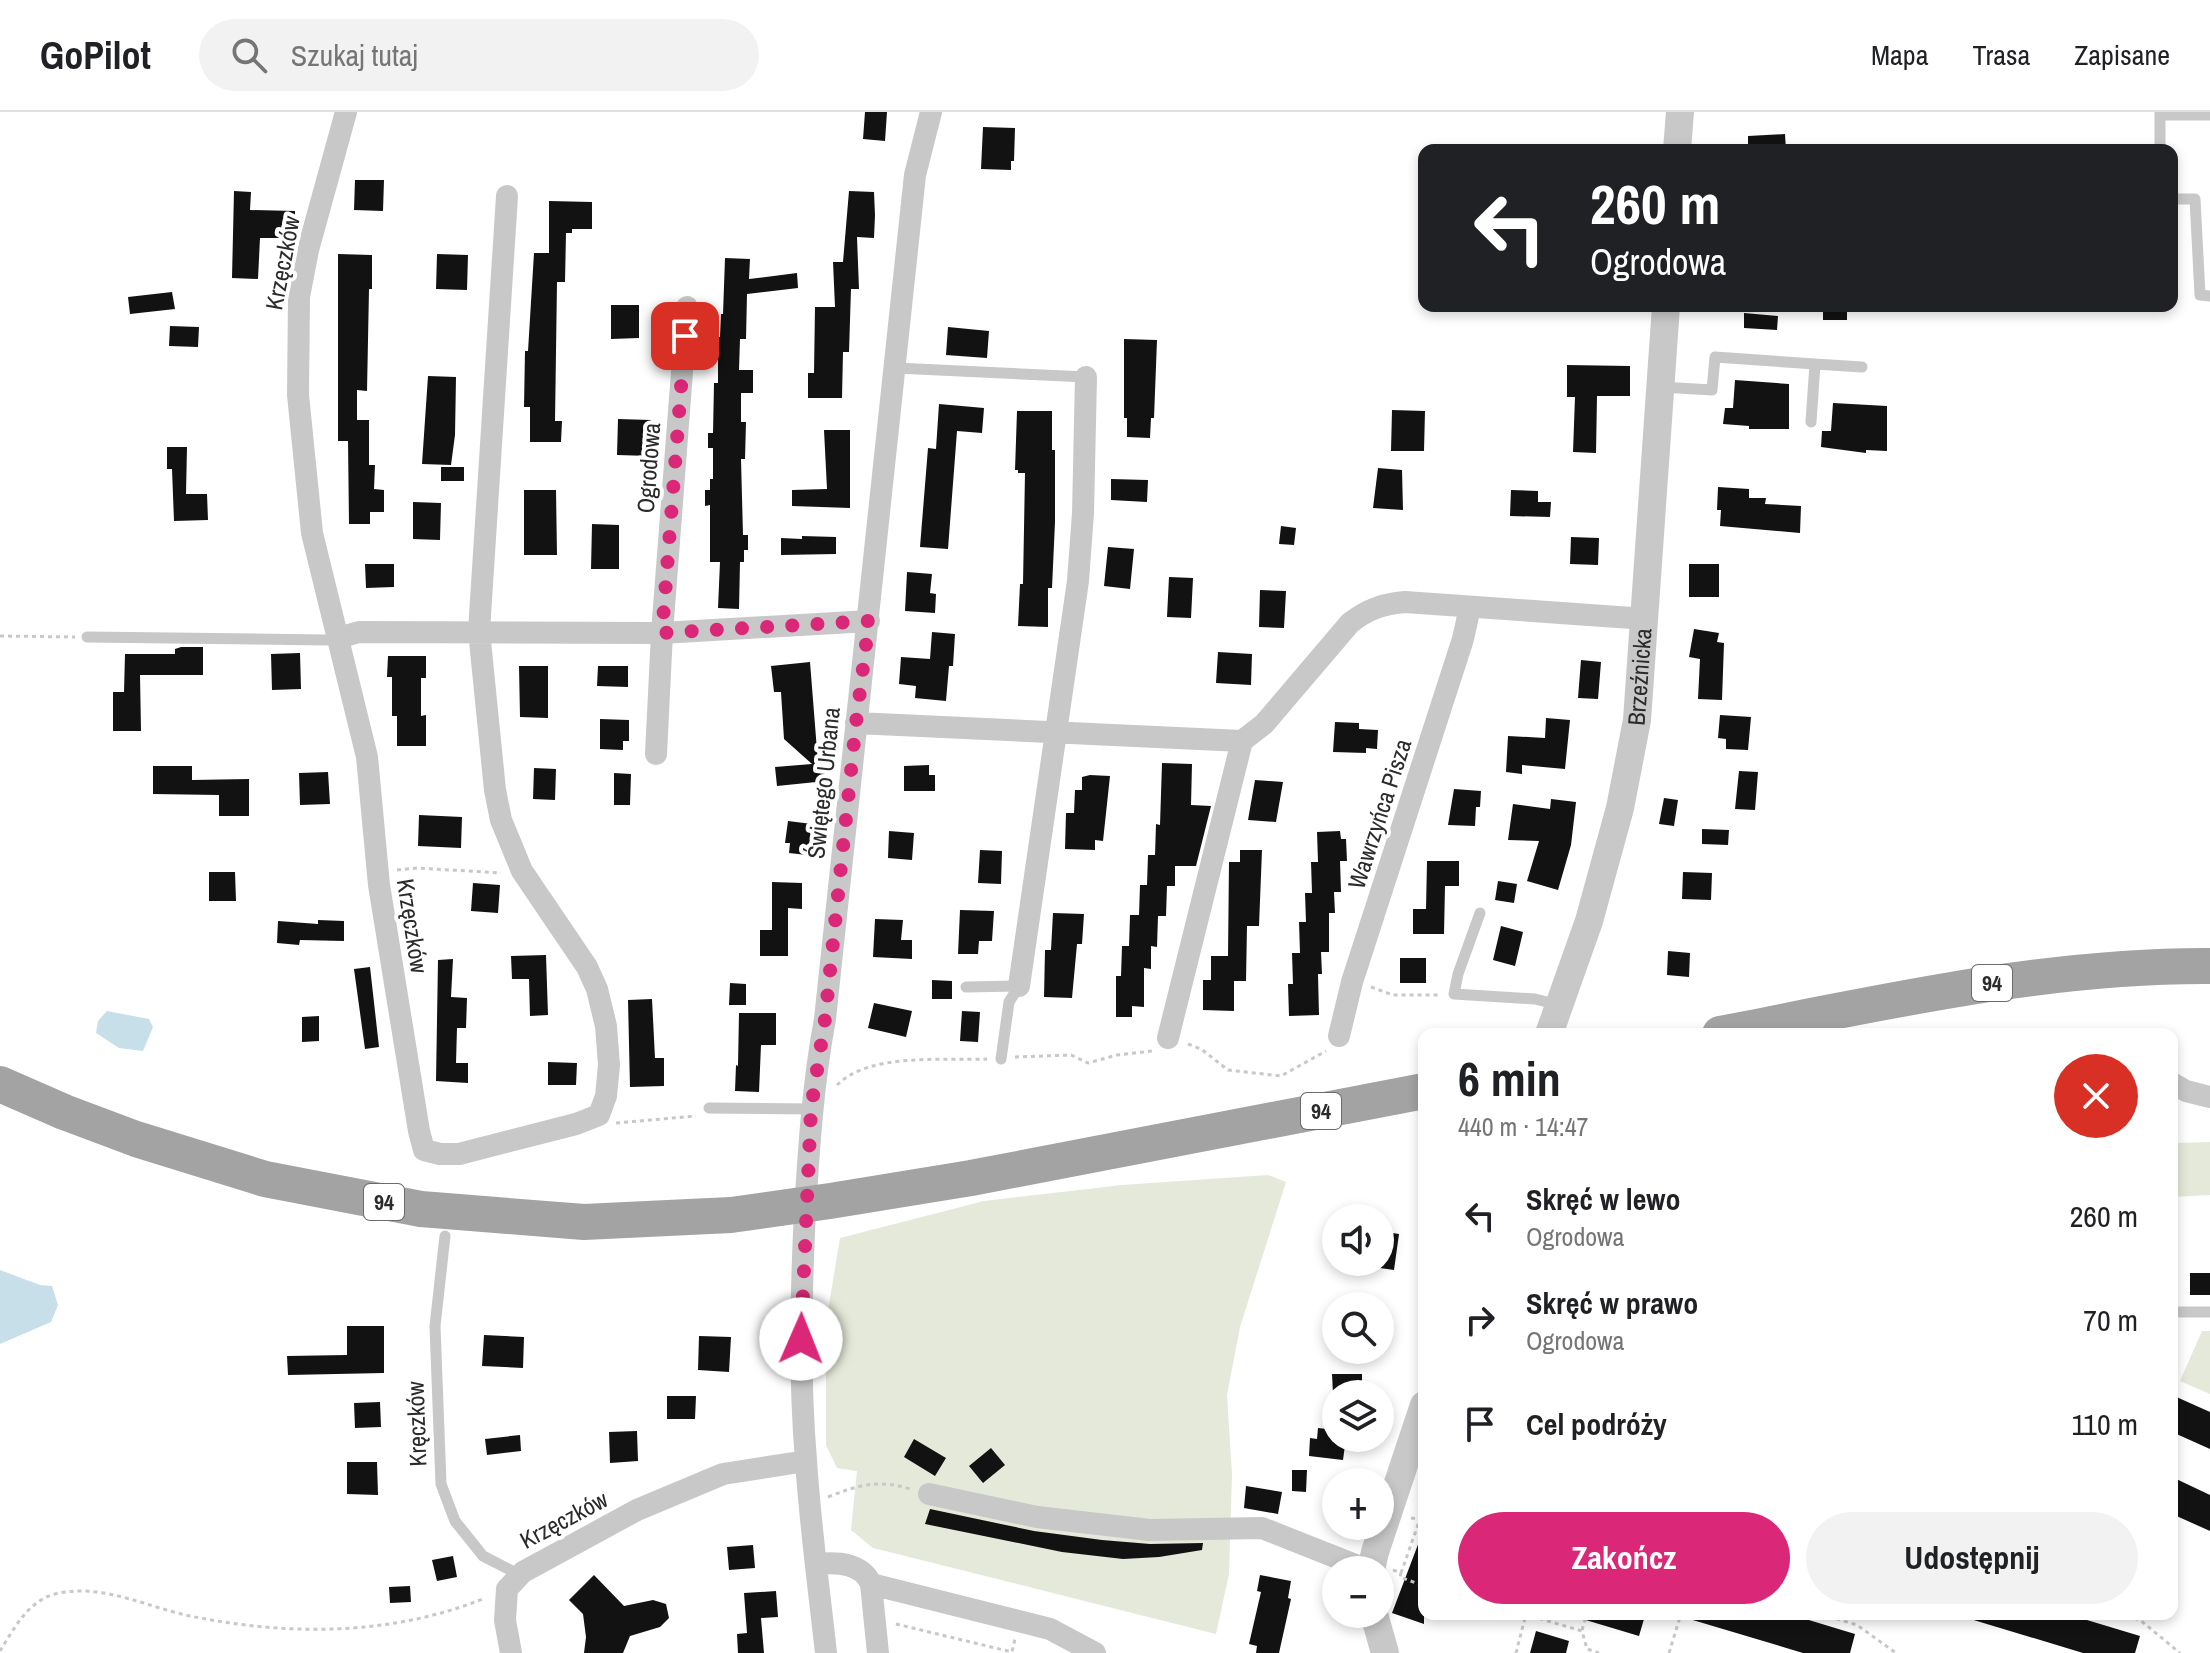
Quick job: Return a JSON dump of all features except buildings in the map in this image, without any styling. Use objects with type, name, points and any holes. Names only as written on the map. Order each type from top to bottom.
[{"type":"main road","name":"94","points":[[1752,1028],[1990,983],[2157,966],[2210,966]]},
{"type":"main road","name":"94","points":[[0,1084],[136,1139],[265,1179],[421,1209],[584,1222],[745,1213],[971,1178],[1418,1092]]},
{"type":"street","name":"Krzęczków","points":[[346,112],[299,297],[297,353],[303,456],[312,533],[367,757],[379,885],[424,1150],[459,1154],[576,1124],[599,1115]]},
{"type":"street","name":"Świętego Urbana","points":[[826,1653],[806,1461],[801,1368],[802,1280],[811,1115],[825,1019],[915,175],[931,112]]},
{"type":"street","points":[[1677,144],[1680,112]]},
{"type":"street","points":[[507,196],[479,631],[495,790],[501,820],[533,890],[587,967],[597,989],[606,1026],[609,1065],[606,1096],[599,1115]]},
{"type":"street","name":"Ogrodowa","points":[[656,754],[687,307]]},
{"type":"street","name":"Brzeźnicka","points":[[1551,1028],[1589,921],[1620,808],[1637,720],[1666,312]]},
{"type":"street","points":[[1019,986],[1078,581],[1086,377]]},
{"type":"street","points":[[1168,1038],[1242,741],[1264,724],[1350,623],[1382,604],[1405,602],[1646,619]]},
{"type":"street","name":"Wawrzyńca Pisza","points":[[1339,1036],[1352,982],[1463,639],[1470,607]]},
{"type":"street","points":[[338,638],[359,632],[662,633],[869,621]]},
{"type":"street","points":[[856,723],[1242,741]]},
{"type":"street","points":[[2178,1086],[2210,1097]]},
{"type":"street","points":[[1375,1556],[1418,1423]]},
{"type":"street","name":"Krzęczków","points":[[513,1582],[637,1510],[723,1474],[806,1461]]},
{"type":"street","points":[[929,1494],[1037,1517],[1150,1530],[1262,1528],[1339,1556]]},
{"type":"street","points":[[817,1564],[849,1565],[867,1575],[871,1584],[878,1653]]},
{"type":"street","points":[[511,1653],[505,1620],[513,1582]]},
{"type":"street","points":[[871,1584],[1050,1629],[1095,1653]]},
{"type":"street","points":[[1378,1628],[1385,1653]]},
{"type":"lane","points":[[2160,144],[2160,114],[2210,115]]},
{"type":"lane","points":[[2178,199],[2195,199],[2200,295],[2210,296]]},
{"type":"lane","points":[[1661,387],[1712,390],[1715,357],[1862,367]]},
{"type":"lane","points":[[1811,422],[1815,364]]},
{"type":"lane","points":[[896,368],[1086,377]]},
{"type":"lane","points":[[87,637],[338,638]]},
{"type":"lane","points":[[1480,913],[1454,994],[1535,999],[1559,1005]]},
{"type":"lane","points":[[966,987],[1019,986]]},
{"type":"lane","points":[[1001,1059],[1009,1002],[1019,986]]},
{"type":"lane","points":[[709,1108],[811,1115]]},
{"type":"lane","name":"Kręczków","points":[[445,1236],[435,1326],[441,1484],[455,1521],[483,1556],[513,1582]]},
{"type":"lane","points":[[2179,1312],[2210,1312]]},
{"type":"path","points":[[0,636],[87,637]]},
{"type":"path","points":[[407,869],[507,873]]},
{"type":"path","points":[[1352,982],[1393,995],[1454,994]]},
{"type":"path","points":[[831,1092],[843,1079],[881,1063],[1071,1055],[1088,1063],[1117,1055],[1164,1052],[1168,1038],[1201,1049],[1228,1070],[1281,1076],[1326,1051],[1339,1036]]},
{"type":"path","points":[[599,1115],[611,1123],[702,1116],[709,1108]]},
{"type":"path","points":[[838,1493],[877,1482],[929,1494]]},
{"type":"path","points":[[1418,1525],[1400,1577],[1418,1584]]},
{"type":"path","points":[[1394,1572],[1401,1573]]},
{"type":"path","points":[[0,1651],[39,1599],[59,1593],[97,1592],[188,1616],[245,1626],[298,1629],[369,1627],[416,1621],[463,1607],[513,1582]]},
{"type":"path","points":[[1516,1653],[1524,1620]]},
{"type":"path","points":[[1545,1620],[1582,1631]]},
{"type":"path","points":[[1585,1620],[1582,1631],[1587,1649],[1599,1653]]},
{"type":"path","points":[[1669,1653],[1679,1620]]},
{"type":"path","points":[[1841,1620],[1857,1625],[1896,1653]]},
{"type":"path","points":[[2140,1620],[2180,1653]]},
{"type":"path","points":[[885,1622],[1012,1652],[1019,1621]]},
{"type":"green space","points":[[2210,1142],[2210,1195],[2178,1197],[2178,1143]]},
{"type":"green space","points":[[1268,1175],[1286,1182],[1240,1327],[1227,1395],[1232,1474],[1229,1574],[1216,1634],[873,1548],[851,1530],[857,1471],[837,1468],[826,1445],[826,1323],[840,1238],[984,1201],[1122,1185]]},
{"type":"green space","points":[[2202,1331],[2210,1331],[2210,1394],[2180,1381]]},
{"type":"water","points":[[107,1011],[149,1019],[153,1027],[143,1051],[119,1048],[96,1033],[98,1021]]},
{"type":"water","points":[[0,1270],[40,1285],[52,1286],[58,1305],[51,1322],[0,1344]]},
{"type":"route","points":[[685,336],[662,633],[869,621],[825,1019],[811,1109],[801,1339]]}]
